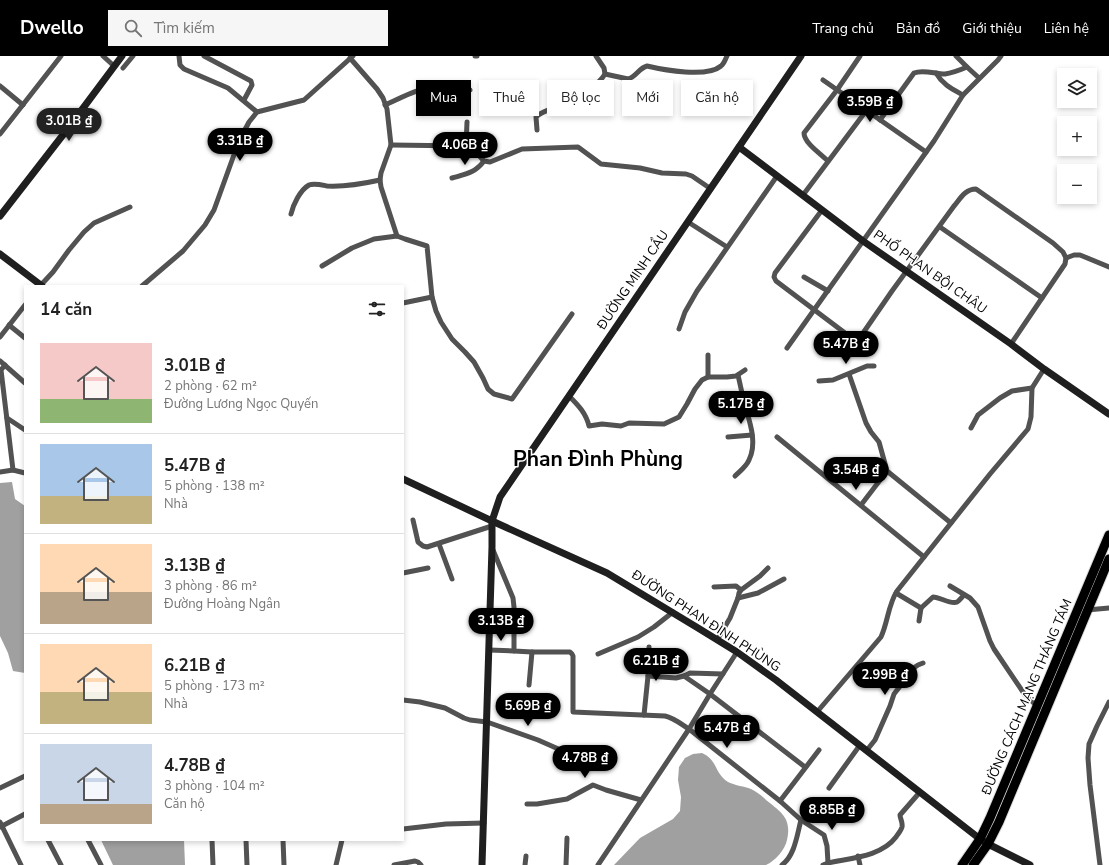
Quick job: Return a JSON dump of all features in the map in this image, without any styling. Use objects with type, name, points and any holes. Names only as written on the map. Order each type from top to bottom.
[{"type":"highway","name":"ĐƯỜNG CÁCH MẠNG THÁNG TÁM","points":[[962,865],[999,822],[1083,609],[1109,535]]},
{"type":"highway","name":"ĐƯỜNG CÁCH MẠNG THÁNG TÁM","points":[[973,865],[984,841],[990,818],[1037,706],[1083,609],[1109,559]]},
{"type":"street","points":[[0,134],[60,56]]},
{"type":"street","points":[[103,56],[114,66]]},
{"type":"street","points":[[0,216],[122,56]]},
{"type":"street","points":[[123,68],[132,56]]},
{"type":"street","points":[[179,56],[180,62],[184,69],[228,88],[257,112]]},
{"type":"street","points":[[204,56],[251,81],[252,85],[244,100]]},
{"type":"street","points":[[537,130],[536,117],[539,114],[580,92],[596,86],[603,79],[605,74],[604,68],[596,56]]},
{"type":"street","points":[[605,74],[628,79],[632,78],[643,67],[647,66],[698,73],[712,71],[720,67],[725,62],[727,56]]},
{"type":"street","name":"ĐƯỜNG MINH CẦU","points":[[482,865],[492,524],[500,497],[801,56]]},
{"type":"street","points":[[828,161],[806,141],[804,133],[837,90],[860,56]]},
{"type":"street","points":[[956,56],[979,78]]},
{"type":"street","points":[[787,348],[926,152],[963,95],[1001,56]]},
{"type":"street","points":[[143,285],[183,251],[206,225],[214,210],[239,141],[249,122],[257,112],[304,100],[352,57],[377,89],[383,98],[387,109],[391,145],[380,180],[397,236]]},
{"type":"street","points":[[880,120],[914,73],[924,72],[947,74],[967,67]]},
{"type":"street","points":[[936,73],[940,80],[947,86],[963,95]]},
{"type":"street","points":[[823,80],[926,152]]},
{"type":"street","points":[[0,86],[23,105]]},
{"type":"street","points":[[385,105],[416,92]]},
{"type":"street","points":[[803,195],[866,110]]},
{"type":"street","points":[[466,146],[467,122]]},
{"type":"street","points":[[391,145],[466,146],[472,148],[484,162],[490,162],[522,148],[578,147],[601,164],[640,168],[662,173],[686,174],[711,188]]},
{"type":"street","name":"PHỐ PHAN BỘI CHÂU","points":[[739,147],[863,241],[1109,414]]},
{"type":"street","points":[[452,178],[471,173],[479,168],[484,162]]},
{"type":"street","points":[[679,329],[685,312],[697,291],[777,176]]},
{"type":"street","points":[[291,214],[298,197],[310,185],[351,186],[380,180]]},
{"type":"street","points":[[822,210],[774,275],[776,281],[852,338],[858,338],[861,336],[965,192],[969,189],[976,189],[1053,243],[1063,252],[1066,258],[1065,264],[1011,344]]},
{"type":"street","points":[[42,285],[84,232],[94,224],[130,207]]},
{"type":"street","points":[[688,222],[727,247]]},
{"type":"street","points":[[940,227],[1042,298]]},
{"type":"street","points":[[322,266],[352,248],[374,239],[397,236],[427,246],[432,297],[441,322],[452,339],[474,362],[488,389],[494,394],[512,399],[572,314]]},
{"type":"street","points":[[0,254],[40,285]]},
{"type":"street","points":[[1066,258],[1074,255],[1080,255],[1109,267]]},
{"type":"street","points":[[804,277],[828,291]]},
{"type":"street","points":[[404,303],[432,297]]},
{"type":"street","points":[[0,337],[24,306]]},
{"type":"street","points":[[9,325],[24,337]]},
{"type":"street","points":[[708,354],[708,377]]},
{"type":"street","points":[[13,470],[0,370],[2,363],[24,382]]},
{"type":"street","points":[[819,382],[833,380],[866,366],[874,366]]},
{"type":"street","points":[[817,712],[881,637],[886,626],[891,602],[896,593],[1028,429],[1031,417],[1032,388],[1044,369]]},
{"type":"street","points":[[569,396],[584,412],[589,426],[602,424],[621,426],[629,423],[664,424],[679,417],[702,380],[708,377],[727,377],[738,375],[745,370]]},
{"type":"street","points":[[849,374],[866,423],[879,442],[887,471],[951,523]]},
{"type":"street","points":[[735,476],[749,462],[751,455],[752,434],[738,375]]},
{"type":"street","points":[[971,428],[978,415],[1000,398],[1012,391],[1032,388]]},
{"type":"street","points":[[7,418],[24,429]]},
{"type":"street","points":[[728,437],[752,434]]},
{"type":"street","points":[[777,438],[924,557]]},
{"type":"street","points":[[0,472],[13,470],[24,473]]},
{"type":"street","points":[[861,506],[887,471]]},
{"type":"street","name":"ĐƯỜNG PHAN ĐÌNH PHÙNG","points":[[404,480],[492,524],[607,573],[673,612],[737,652],[984,841],[1030,865]]},
{"type":"street","points":[[413,520],[418,542],[427,547],[492,524]]},
{"type":"street","points":[[439,544],[452,579]]},
{"type":"street","points":[[492,547],[513,598],[514,651]]},
{"type":"street","points":[[404,573],[428,568]]},
{"type":"street","points":[[717,640],[730,618],[739,592],[768,568]]},
{"type":"street","points":[[738,598],[758,593],[784,579]]},
{"type":"street","points":[[714,587],[736,586],[741,590]]},
{"type":"street","points":[[950,586],[973,600],[978,607],[990,641],[1019,687],[1037,706]]},
{"type":"street","points":[[896,593],[920,608]]},
{"type":"street","points":[[919,621],[920,608],[933,597],[953,603],[957,602],[964,595]]},
{"type":"street","points":[[1083,609],[1109,608]]},
{"type":"street","points":[[598,654],[638,637],[673,612]]},
{"type":"street","points":[[644,715],[649,647]]},
{"type":"street","points":[[489,650],[570,652],[572,654],[573,712],[670,717],[689,729],[780,801],[801,820],[823,833],[827,846],[825,864],[881,850],[894,840],[900,832],[902,827],[900,815],[920,792]]},
{"type":"street","points":[[529,685],[532,652]]},
{"type":"street","points":[[598,865],[689,729],[737,652]]},
{"type":"street","points":[[867,750],[875,740],[896,690],[915,667],[923,663]]},
{"type":"street","points":[[648,676],[676,678],[690,674],[722,674]]},
{"type":"street","points":[[684,676],[710,694],[805,767]]},
{"type":"street","points":[[404,700],[445,708],[464,718],[487,722],[538,740],[562,751]]},
{"type":"street","points":[[1100,865],[1088,758],[1089,744],[1109,702]]},
{"type":"street","points":[[830,788],[860,746]]},
{"type":"street","points":[[780,801],[819,750]]},
{"type":"street","points":[[0,788],[24,776]]},
{"type":"street","points":[[527,804],[537,804],[567,799],[593,785],[642,800]]},
{"type":"street","points":[[21,865],[1,825],[24,814]]},
{"type":"street","points":[[782,865],[792,852],[801,820]]},
{"type":"street","points":[[404,829],[446,824],[484,824]]},
{"type":"street","points":[[566,865],[567,838]]},
{"type":"street","points":[[49,841],[61,865]]},
{"type":"street","points":[[89,841],[101,865]]},
{"type":"street","points":[[212,841],[213,865]]},
{"type":"street","points":[[246,841],[247,865]]},
{"type":"street","points":[[283,841],[284,865]]},
{"type":"street","points":[[336,865],[342,841]]},
{"type":"street","points":[[525,865],[526,856]]},
{"type":"street","points":[[858,856],[860,865]]},
{"type":"street","points":[[394,865],[415,861],[421,865]]},
{"type":"shaded area","points":[[12,482],[15,499],[24,505],[24,673],[13,671],[8,653],[0,636],[0,483]]},
{"type":"shaded area","points":[[702,753],[711,759],[720,775],[728,782],[755,791],[781,812],[787,821],[788,832],[786,844],[779,855],[766,865],[614,865],[640,838],[673,819],[680,811],[681,797],[678,780],[679,767],[685,758],[693,754]]},
{"type":"shaded area","points":[[101,841],[184,841],[185,865],[113,865]]},
{"type":"district","name":"Phan Đình Phùng","points":[[598,459]]}]
